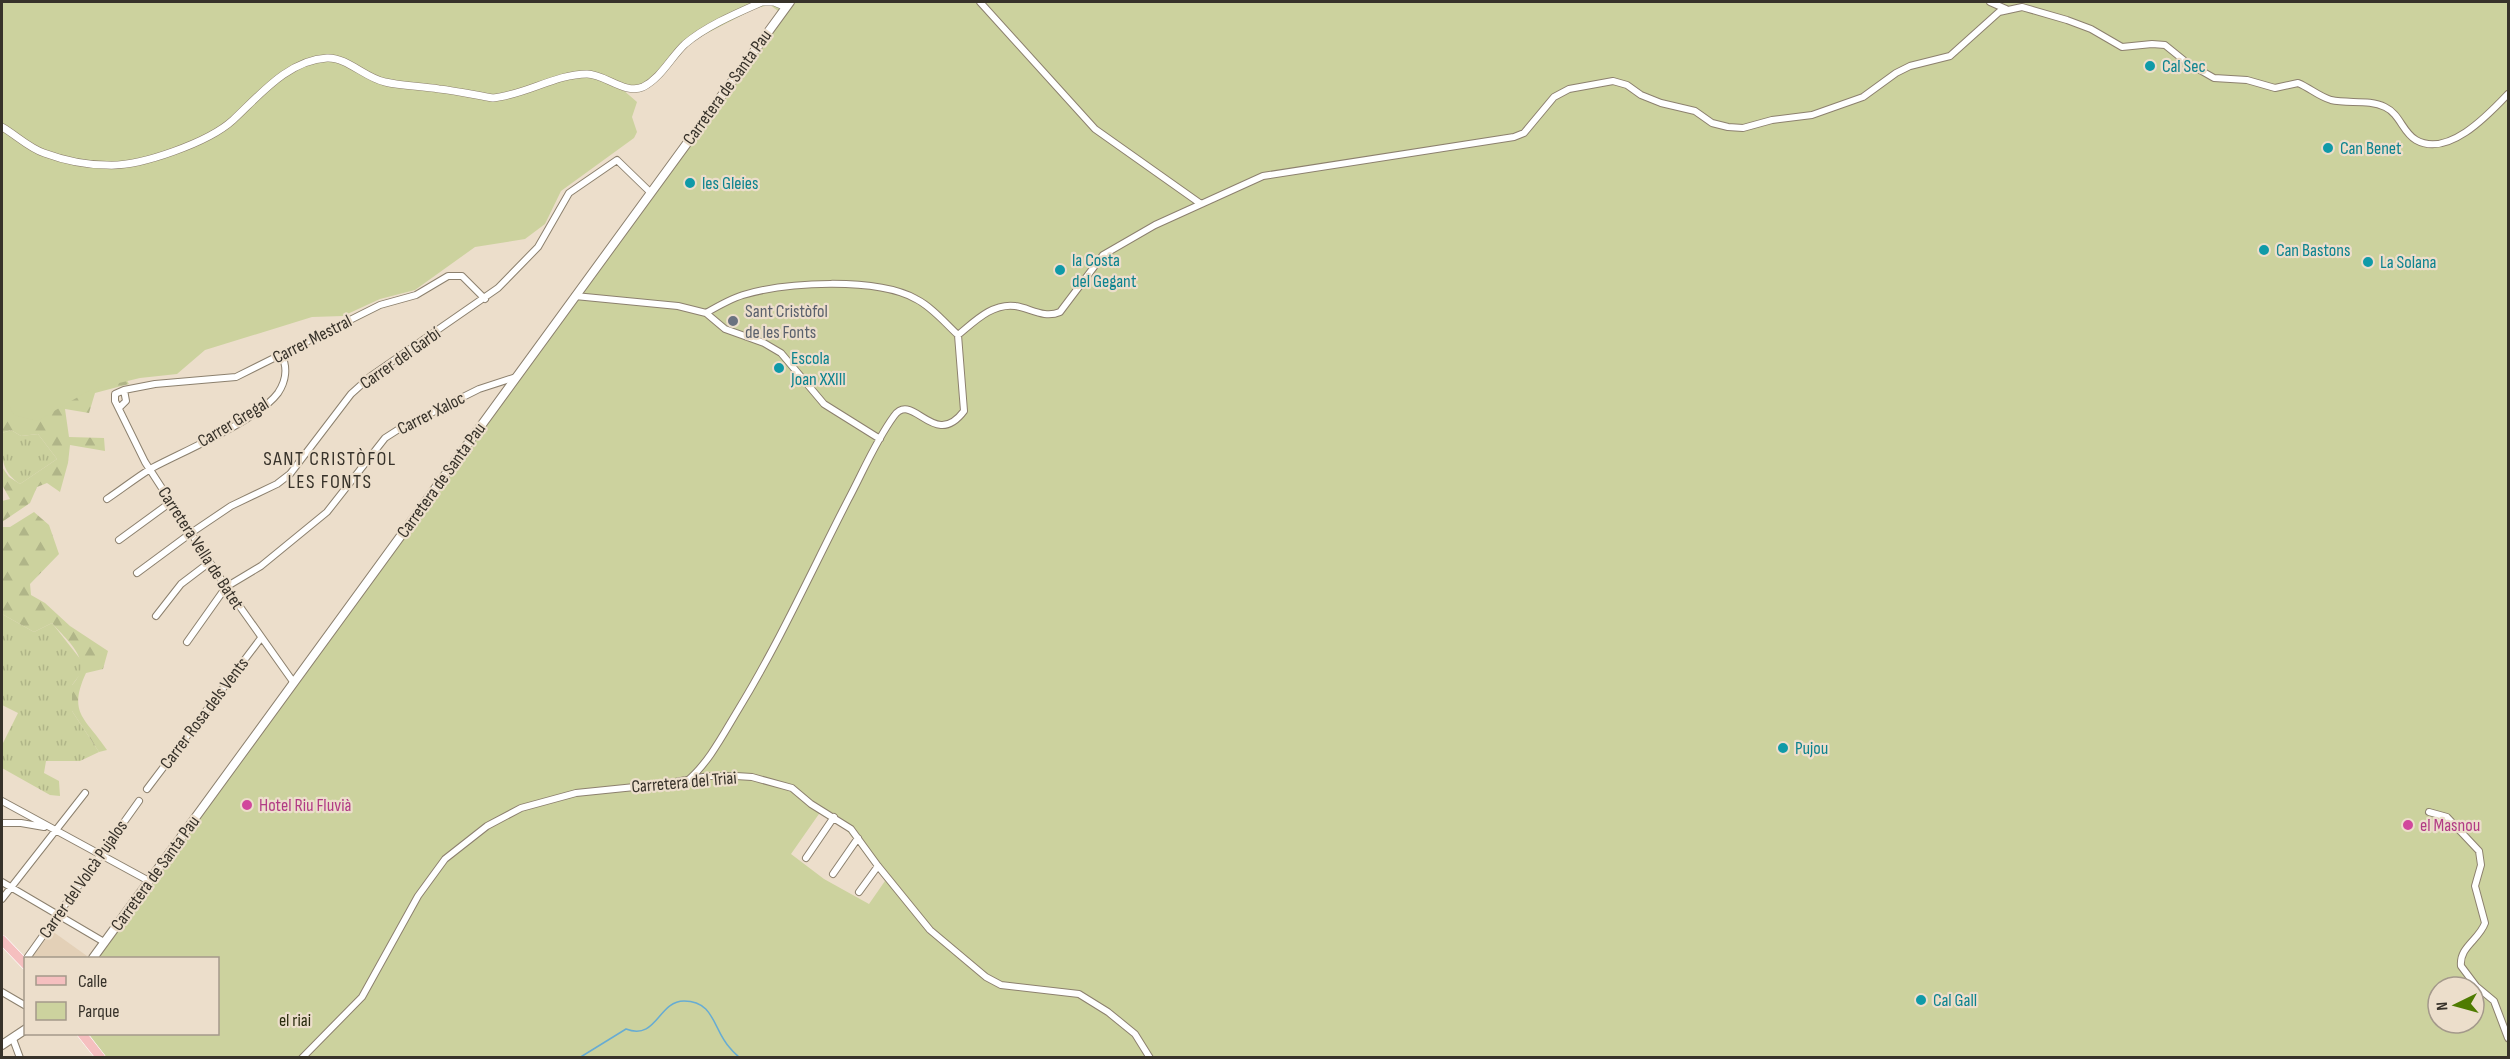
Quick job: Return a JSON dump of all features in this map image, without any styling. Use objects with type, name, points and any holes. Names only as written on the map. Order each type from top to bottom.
[{"type":"main road","name":"Carretera de Santa Pau","points":[[94,957],[788,4]]},
{"type":"main road","points":[[2,940],[24,961]]},
{"type":"main road","points":[[2,1045],[24,1031]]},
{"type":"main road","points":[[85,1036],[101,1058]]},
{"type":"street","points":[[2,128],[41,152],[60,158],[106,165],[137,162],[191,145],[214,133],[231,122],[274,81],[296,68],[328,58],[342,62],[368,77],[386,82],[493,98],[514,95],[563,79],[587,74],[602,76],[624,87],[642,88],[696,36],[762,2],[788,4]]},
{"type":"street","points":[[980,2],[1095,129],[1201,204]]},
{"type":"street","points":[[1990,2],[2007,9]]},
{"type":"street","points":[[958,335],[982,315],[997,308],[1014,306],[1052,315],[1060,312],[1103,255],[1155,225],[1270,174],[1514,137],[1524,133],[1549,102],[1561,93],[1590,84],[1613,81],[1627,85],[1641,95],[1661,104],[1695,111],[1712,123],[1743,128],[1772,120],[1812,115],[1863,97],[1904,69],[1950,56],[1990,18],[2007,9],[2022,7],[2067,20],[2122,47],[2165,45],[2186,62],[2214,78],[2247,80],[2275,88],[2298,83],[2315,94],[2332,100],[2385,106],[2396,114],[2415,140],[2426,144],[2441,146],[2459,136],[2493,110],[2508,94]]},
{"type":"street","name":"Carrer del Garbí","points":[[137,573],[191,532],[231,506],[285,479],[301,462],[339,407],[359,386],[485,299],[522,265],[538,247],[573,189],[609,163],[617,160],[650,192]]},
{"type":"street","name":"Carrer Mestral","points":[[124,390],[155,384],[226,379],[236,376],[380,305],[419,294],[452,275],[462,276],[485,299]]},
{"type":"street","points":[[687,781],[707,757],[749,691],[880,439],[896,413],[904,409],[913,411],[937,425],[949,424],[964,411],[965,402],[959,368],[958,335],[926,305],[914,298],[856,283],[781,287],[751,293],[720,304],[706,313]]},
{"type":"street","points":[[575,296],[678,306],[706,313],[725,329],[764,343],[781,353],[824,404],[880,439]]},
{"type":"street","name":"Carrer Gregal","points":[[106,499],[150,470],[243,420],[269,402],[281,388],[285,375],[285,364],[281,354]]},
{"type":"street","name":"Carrer Xaloc","points":[[226,587],[261,566],[321,519],[378,446],[393,432],[478,389],[516,377]]},
{"type":"street","points":[[124,390],[126,401],[118,408],[114,396],[117,392],[124,390]]},
{"type":"street","name":"Carretera Vella de Batet","points":[[118,408],[150,470],[226,587],[294,682]]},
{"type":"street","points":[[118,540],[171,502]]},
{"type":"street","points":[[156,616],[181,584],[210,562]]},
{"type":"street","points":[[187,642],[226,587]]},
{"type":"street","name":"Carrer Rosa dels Vents","points":[[147,789],[261,638]]},
{"type":"street","name":"Carretera del Triai","points":[[302,1058],[369,988],[418,897],[445,859],[487,825],[521,808],[576,794],[687,781],[709,776],[752,777],[792,788],[811,804],[851,829],[878,866],[940,940],[959,952],[986,977],[1001,985],[1079,994],[1108,1012],[1135,1034],[1150,1058]]},
{"type":"street","points":[[2,899],[85,793]]},
{"type":"street","points":[[2,801],[149,881]]},
{"type":"street","name":"Carrer del Volcà Pujalos","points":[[29,957],[139,801]]},
{"type":"street","points":[[2429,812],[2447,817],[2479,851],[2481,865],[2475,886],[2486,923],[2480,935],[2463,951],[2460,961],[2476,986],[2494,1000],[2508,1038]]},
{"type":"street","points":[[806,858],[834,818]]},
{"type":"street","points":[[2,823],[21,823],[56,831]]},
{"type":"street","points":[[833,874],[858,838]]},
{"type":"street","points":[[859,892],[878,866]]},
{"type":"street","points":[[2,882],[104,942]]},
{"type":"street","points":[[2,992],[24,1005]]},
{"type":"street","points":[[13,1039],[20,1058]]},
{"type":"shaded area","points":[[52,931],[87,956],[86,957],[32,957]]},
{"type":"green space","name":"el riai","points":[[2,2],[2508,2],[2508,1057],[106,1057],[90,1035],[219,1035],[219,957],[98,957],[785,16],[770,5],[756,8],[694,40],[648,87],[622,89],[637,102],[632,117],[637,132],[634,138],[561,191],[545,224],[525,239],[475,247],[415,290],[380,299],[343,316],[312,317],[205,350],[177,374],[140,378],[90,390],[37,421],[14,415],[8,404],[2,400]],"holes":[[[821,811],[845,828],[885,881],[869,904],[824,879],[791,854]]]},
{"type":"green space","points":[[2,235],[101,335],[129,384],[95,393],[89,413],[65,409],[69,437],[104,438],[105,451],[70,445],[60,492],[47,483],[37,487],[30,503],[2,522],[2,501],[10,499],[2,485],[2,467],[9,477],[20,484],[57,459],[38,434],[21,436],[11,430],[2,433]]},
{"type":"green space","points":[[11,430],[21,436],[38,434],[57,459],[20,484],[9,474],[2,456],[2,433]]},
{"type":"green space","points":[[34,512],[49,525],[59,554],[30,584],[31,595],[45,603],[70,626],[108,651],[103,669],[86,673],[78,698],[82,715],[107,750],[99,752],[72,711],[72,685],[81,668],[77,652],[52,623],[34,632],[2,614],[2,527],[10,527]]},
{"type":"green space","points":[[2,614],[34,632],[52,623],[81,660],[82,672],[72,685],[72,711],[99,752],[80,761],[46,761],[44,773],[59,781],[60,796],[50,795],[2,768],[2,745],[18,713],[2,705]]},
{"type":"waterway","points":[[579,1058],[626,1029],[644,1030],[668,1007],[684,1001],[694,1002],[708,1011],[724,1041],[740,1058]]},
{"type":"place","name":"Cal Sec","points":[[2150,66]]},
{"type":"place","name":"Can Benet","points":[[2328,148]]},
{"type":"place","name":"les Gleies","points":[[690,183]]},
{"type":"place","name":"Can Bastons","points":[[2264,250]]},
{"type":"place","name":"La Solana","points":[[2368,262]]},
{"type":"place","name":"la Costa del Gegant","points":[[1060,270]]},
{"type":"place","name":"Sant Cristòfol de les Fonts","points":[[733,321]]},
{"type":"place","name":"Escola Joan XXIII","points":[[779,368]]},
{"type":"place","name":"Pujou","points":[[1783,748]]},
{"type":"place","name":"Hotel Riu Fluvià","points":[[247,805]]},
{"type":"place","name":"el Masnou","points":[[2408,825]]},
{"type":"place","name":"Cal Gall","points":[[1921,1000]]},
{"type":"district","name":"SANT CRISTÒFOL LES FONTS","points":[[330,470]]}]
